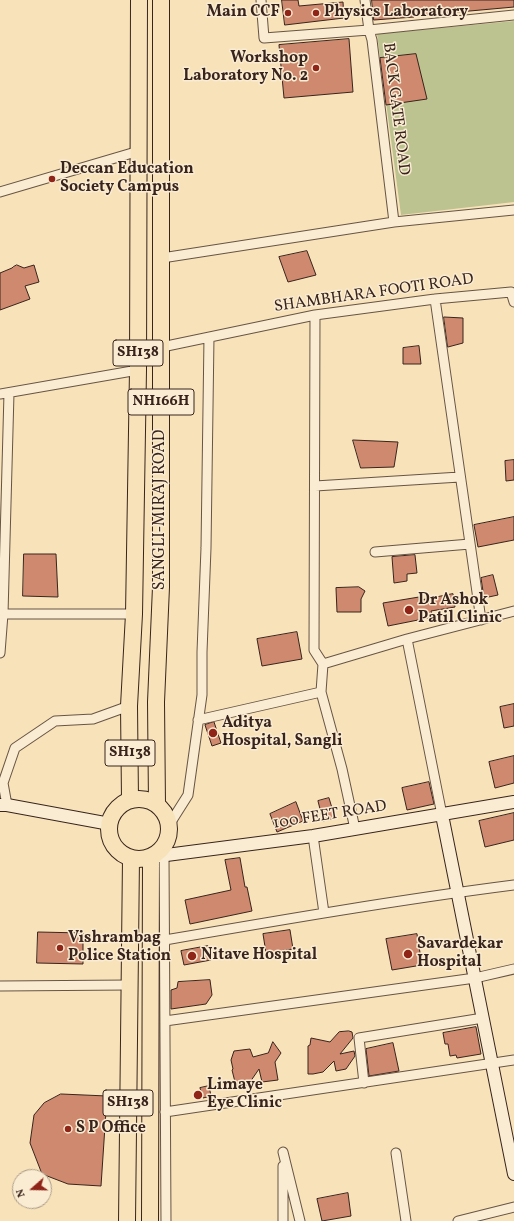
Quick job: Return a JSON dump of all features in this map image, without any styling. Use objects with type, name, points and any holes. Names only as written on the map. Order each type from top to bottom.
[{"type":"highway","name":"SANGLI-MIRAJ ROAD","points":[[130,800],[129,706],[134,614],[138,370],[139,0]]},
{"type":"highway","name":"SANGLI-MIRAJ ROAD","points":[[157,805],[156,702],[161,587],[161,0]]},
{"type":"highway","points":[[150,1221],[158,857],[159,852],[166,844],[170,825],[167,816],[161,808],[153,802],[144,799],[134,799],[124,803],[116,809],[111,818],[110,838],[115,847],[122,854],[131,858],[141,860],[158,857]]},
{"type":"highway","points":[[129,985],[131,858]]},
{"type":"highway","name":"SH138","points":[[127,1221],[129,985]]},
{"type":"main road","name":"100 FEET ROAD","points":[[158,857],[313,836],[514,802]]},
{"type":"main road","points":[[3,805],[110,824]]},
{"type":"main road","points":[[442,815],[514,1174]]},
{"type":"street","points":[[261,0],[264,38],[368,30],[514,15]]},
{"type":"street","name":"BACK GATE ROAD","points":[[365,0],[368,30],[372,40],[394,222]]},
{"type":"street","points":[[0,192],[139,151]]},
{"type":"street","points":[[162,258],[394,222],[514,210]]},
{"type":"street","name":"SHAMBHARA FOOTI ROAD","points":[[138,352],[315,315],[435,299],[512,291],[514,302]]},
{"type":"street","points":[[435,299],[481,620]]},
{"type":"street","points":[[315,315],[314,650],[323,664],[321,692],[342,769],[355,829]]},
{"type":"street","points":[[170,825],[188,795],[202,695],[209,337]]},
{"type":"street","points":[[0,653],[4,394],[138,370]]},
{"type":"street","points":[[315,486],[460,477]]},
{"type":"street","points":[[375,552],[470,544]]},
{"type":"street","points":[[323,664],[407,639],[514,613]]},
{"type":"street","points":[[1,614],[134,614]]},
{"type":"street","points":[[407,639],[442,815]]},
{"type":"street","points":[[198,720],[321,692]]},
{"type":"street","points":[[3,805],[2,783],[15,748],[55,721],[93,719],[129,706]]},
{"type":"street","points":[[313,836],[324,913]]},
{"type":"street","points":[[158,857],[164,940],[166,1221]]},
{"type":"street","points":[[164,940],[324,913],[458,892],[514,885]]},
{"type":"street","points":[[165,1022],[475,978],[514,969]]},
{"type":"street","points":[[0,986],[129,985]]},
{"type":"street","points":[[364,1083],[359,1038],[483,1018]]},
{"type":"street","points":[[165,1112],[514,1060]]},
{"type":"street","points":[[283,1221],[283,1152],[300,1221]]},
{"type":"street","points":[[396,1153],[406,1221]]},
{"type":"street","points":[[458,1221],[514,1207]]},
{"type":"green space","points":[[514,21],[514,202],[401,215],[377,34]]},
{"type":"building","points":[[282,0],[298,0],[299,6],[343,2],[344,18],[285,25]]},
{"type":"building","points":[[372,0],[514,0],[514,7],[374,20]]},
{"type":"building","name":"Workshop Laboratory No. 2","points":[[349,39],[353,92],[284,98],[279,45]]},
{"type":"building","points":[[416,54],[427,99],[386,105],[380,58]]},
{"type":"building","points":[[307,251],[316,275],[288,282],[279,257]]},
{"type":"building","points":[[17,265],[24,268],[34,265],[39,282],[25,286],[30,299],[0,310],[0,273]]},
{"type":"building","points":[[444,317],[463,318],[463,343],[448,347]]},
{"type":"building","points":[[419,346],[421,364],[403,364],[403,348]]},
{"type":"building","points":[[353,440],[398,442],[394,467],[361,468]]},
{"type":"building","points":[[514,460],[514,480],[506,481],[505,461]]},
{"type":"building","points":[[514,517],[514,540],[478,547],[474,525]]},
{"type":"building","points":[[24,554],[56,554],[58,597],[23,596]]},
{"type":"building","points":[[415,555],[417,573],[407,574],[407,581],[394,583],[392,557]]},
{"type":"building","points":[[493,575],[498,595],[484,598],[481,578]]},
{"type":"building","points":[[359,587],[365,591],[361,599],[361,612],[337,612],[336,588]]},
{"type":"building","points":[[453,594],[455,607],[431,611],[433,617],[388,626],[383,603],[419,597],[419,600]]},
{"type":"building","points":[[297,632],[302,659],[262,666],[257,639]]},
{"type":"building","points":[[514,704],[514,726],[504,728],[500,707]]},
{"type":"building","points":[[214,722],[221,743],[212,746],[205,725]]},
{"type":"building","points":[[514,756],[514,783],[495,788],[489,762]]},
{"type":"building","points":[[429,782],[434,804],[407,810],[402,788]]},
{"type":"building","points":[[329,798],[335,818],[323,821],[318,801]]},
{"type":"building","points":[[296,802],[303,821],[277,832],[270,814]]},
{"type":"building","points":[[514,813],[514,840],[485,847],[479,821]]},
{"type":"building","points":[[240,858],[245,887],[247,887],[252,911],[190,924],[185,900],[231,890],[225,860]]},
{"type":"building","points":[[290,930],[293,949],[266,953],[263,934]]},
{"type":"building","name":"Vishrambag Police Station","points":[[38,932],[83,933],[83,964],[37,963]]},
{"type":"building","points":[[417,934],[422,965],[392,970],[386,939]]},
{"type":"building","points":[[208,946],[211,960],[184,965],[181,951]]},
{"type":"building","points":[[210,980],[212,995],[206,1004],[171,1009],[171,990],[177,988],[178,982]]},
{"type":"building","points":[[476,1027],[481,1054],[457,1058],[456,1055],[450,1056],[448,1044],[445,1044],[443,1033]]},
{"type":"building","points":[[339,1032],[352,1032],[353,1038],[340,1054],[354,1051],[355,1056],[346,1069],[336,1071],[334,1061],[323,1072],[308,1074],[308,1046],[310,1045],[311,1038],[330,1042]]},
{"type":"building","points":[[273,1042],[281,1053],[275,1062],[278,1080],[262,1082],[259,1069],[248,1085],[236,1086],[231,1060],[234,1051],[250,1049],[253,1057],[268,1053]]},
{"type":"building","points":[[393,1043],[399,1071],[369,1076],[366,1049]]},
{"type":"building","points":[[209,1086],[211,1096],[203,1098],[200,1088]]},
{"type":"building","name":"S P Office","points":[[61,1094],[107,1096],[101,1186],[68,1184],[52,1178],[52,1169],[40,1169],[30,1143],[34,1115],[44,1103]]},
{"type":"building","points":[[348,1193],[351,1216],[322,1221],[317,1199]]},
{"type":"place","name":"Main CCF","points":[[288,13]]},
{"type":"place","name":"Physics Laboratory","points":[[316,13]]},
{"type":"place","name":"Workshop Laboratory No. 2","points":[[316,68]]},
{"type":"place","name":"Deccan Education Society Campus","points":[[52,179]]},
{"type":"place","name":"Dr Ashok Patil Clinic","points":[[409,610]]},
{"type":"place","name":"Aditya Hospital, Sangli","points":[[213,733]]},
{"type":"place","name":"Vishrambag Police Station","points":[[60,948]]},
{"type":"place","name":"Savardekar Hospital","points":[[408,954]]},
{"type":"place","name":"Nitave Hospital","points":[[192,956]]},
{"type":"place","name":"Limaye Eye Clinic","points":[[198,1095]]},
{"type":"place","name":"S P Office","points":[[68,1129]]}]
